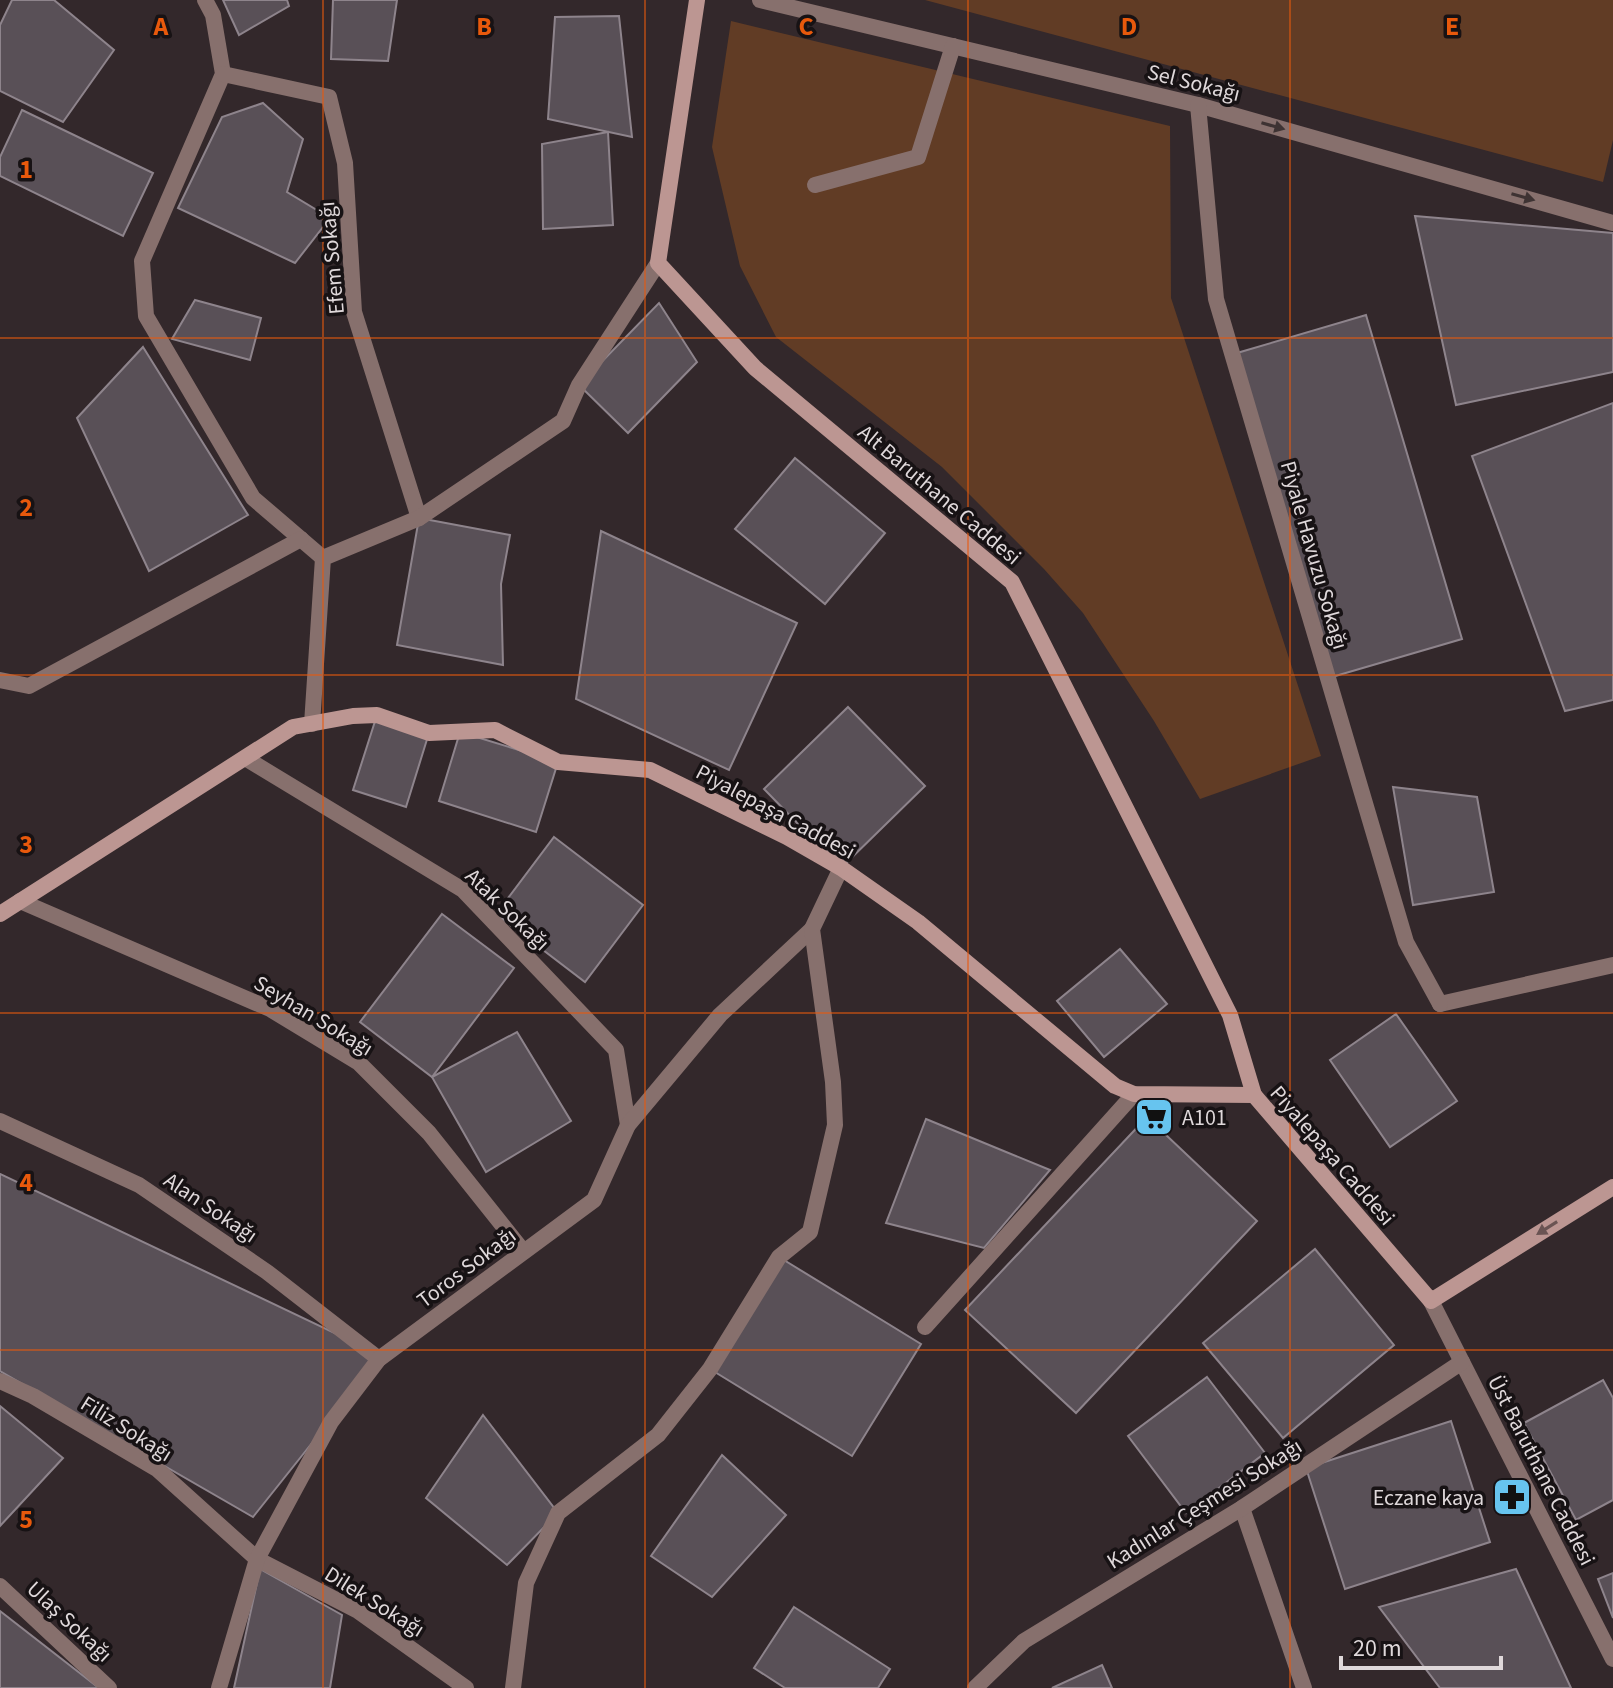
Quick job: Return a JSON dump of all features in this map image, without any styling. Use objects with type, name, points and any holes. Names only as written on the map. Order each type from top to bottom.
[{"type":"street","points":[[205,0],[213,15],[223,74],[142,261],[146,316],[253,498],[323,558]]},
{"type":"street","points":[[323,558],[419,518],[563,421],[579,385],[658,263],[697,0]]},
{"type":"street","name":"Sel Sokağı","points":[[760,0],[1198,105],[1613,223]]},
{"type":"street","points":[[815,185],[918,157],[953,46]]},
{"type":"street","name":"Efem Sokağı","points":[[223,74],[329,97],[345,163],[354,312],[419,518]]},
{"type":"street","name":"Piyale Havuzu Sokağı","points":[[1198,105],[1216,299],[1406,942],[1440,1004],[1613,965]]},
{"type":"street","name":"Alt Baruthane Caddesi","points":[[658,263],[755,368],[1012,582],[1230,1015],[1254,1095]]},
{"type":"street","points":[[0,680],[29,686],[301,539]]},
{"type":"street","points":[[312,724],[323,558]]},
{"type":"street","name":"Piyalepaşa Caddesi","points":[[0,914],[293,727],[353,716],[377,715],[429,733],[495,730],[558,762],[650,770],[787,837],[841,868],[918,922],[1115,1086],[1134,1094],[1254,1095],[1431,1301]]},
{"type":"street","name":"Atak Sokağı","points":[[245,758],[463,890],[616,1050],[628,1125]]},
{"type":"street","points":[[513,1688],[526,1583],[558,1513],[658,1435],[710,1369],[779,1257],[810,1232],[835,1125],[833,1082],[812,929],[841,868]]},
{"type":"street","name":"Seyhan Sokağı","points":[[20,901],[270,1009],[359,1063],[429,1133],[523,1251]]},
{"type":"street","name":"Toros Sokağı","points":[[219,1688],[257,1559],[331,1422],[379,1359],[594,1200],[628,1125],[720,1015],[812,929]]},
{"type":"street","points":[[925,1327],[1134,1094]]},
{"type":"street","name":"Alan Sokağı","points":[[0,1121],[139,1185],[267,1272],[379,1359]]},
{"type":"street","points":[[1431,1301],[1613,1187]]},
{"type":"street","name":"Üst Baruthane Caddesi","points":[[1431,1301],[1613,1659]]},
{"type":"street","name":"Kadınlar Çeşmesi Sokağı","points":[[975,1688],[1024,1641],[1242,1508],[1462,1362]]},
{"type":"street","name":"Filiz Sokağı","points":[[0,1381],[33,1396],[157,1469],[257,1559]]},
{"type":"street","points":[[1242,1508],[1304,1688]]},
{"type":"street","name":"Dilek Sokağı","points":[[257,1559],[358,1611],[466,1688]]},
{"type":"street","name":"Ulaş Sokağı","points":[[0,1586],[109,1688]]},
{"type":"shaded area","points":[[925,0],[1613,0],[1613,140],[1603,182]]},
{"type":"shaded area","points":[[731,21],[1170,126],[1171,298],[1321,756],[1200,799],[1154,721],[1083,613],[1044,569],[942,467],[776,337],[740,266],[712,147]]},
{"type":"building","points":[[12,0],[54,0],[114,50],[63,122],[0,91],[0,25]]},
{"type":"building","points":[[223,0],[287,0],[289,6],[239,35]]},
{"type":"building","points":[[333,0],[397,0],[388,61],[331,59]]},
{"type":"building","points":[[619,16],[632,137],[548,119],[555,17]]},
{"type":"building","points":[[263,103],[303,139],[287,192],[330,218],[295,263],[178,208],[222,117]]},
{"type":"building","points":[[22,110],[153,173],[123,236],[0,176],[0,157]]},
{"type":"building","points":[[608,132],[613,225],[543,229],[542,144]]},
{"type":"building","points":[[1415,216],[1613,233],[1613,372],[1456,405]]},
{"type":"building","points":[[195,300],[261,318],[250,360],[172,339]]},
{"type":"building","points":[[659,303],[697,362],[628,433],[579,385]]},
{"type":"building","points":[[1366,315],[1462,639],[1332,677],[1237,353]]},
{"type":"building","points":[[143,347],[248,515],[149,571],[77,418]]},
{"type":"building","points":[[1613,403],[1613,700],[1565,711],[1472,456]]},
{"type":"building","points":[[795,458],[885,533],[825,604],[735,529]]},
{"type":"building","points":[[419,518],[510,535],[501,584],[503,665],[397,645]]},
{"type":"building","points":[[601,531],[797,623],[729,770],[576,699]]},
{"type":"building","points":[[848,707],[925,786],[841,868],[764,789]]},
{"type":"building","points":[[377,715],[429,733],[406,807],[353,790]]},
{"type":"building","points":[[460,732],[558,762],[536,832],[439,801]]},
{"type":"building","points":[[1393,787],[1477,797],[1494,892],[1413,905]]},
{"type":"building","points":[[554,837],[643,905],[585,982],[496,914]]},
{"type":"building","points":[[442,914],[514,968],[432,1077],[360,1022]]},
{"type":"building","points":[[1120,949],[1167,1004],[1104,1057],[1057,1001]]},
{"type":"building","points":[[1396,1014],[1457,1101],[1390,1147],[1330,1060]]},
{"type":"building","points":[[517,1032],[571,1121],[486,1172],[432,1077]]},
{"type":"building","points":[[1147,1117],[1257,1221],[1076,1413],[965,1310]]},
{"type":"building","points":[[926,1119],[1050,1170],[984,1248],[886,1223]]},
{"type":"building","points":[[0,1174],[362,1346],[379,1359],[253,1517],[0,1371]]},
{"type":"building","points":[[1315,1249],[1394,1345],[1283,1438],[1203,1343]]},
{"type":"building","points":[[779,1257],[921,1344],[852,1456],[710,1369]]},
{"type":"building","points":[[1207,1377],[1265,1453],[1186,1513],[1128,1436]]},
{"type":"building","points":[[1603,1380],[1613,1398],[1613,1500],[1576,1520],[1524,1423]]},
{"type":"building","points":[[0,1406],[63,1458],[0,1526]]},
{"type":"building","points":[[483,1415],[558,1513],[507,1565],[426,1498]]},
{"type":"building","points":[[1451,1421],[1490,1542],[1345,1589],[1306,1468]]},
{"type":"building","points":[[722,1455],[786,1515],[712,1597],[651,1556]]},
{"type":"building","points":[[260,1569],[342,1615],[330,1688],[234,1688]]},
{"type":"building","points":[[1516,1569],[1571,1688],[1440,1688],[1379,1607]]},
{"type":"building","points":[[1613,1573],[1613,1618],[1598,1579]]},
{"type":"building","points":[[794,1607],[890,1669],[878,1688],[785,1688],[754,1668]]},
{"type":"building","points":[[0,1611],[99,1688],[0,1688]]},
{"type":"building","points":[[1102,1665],[1112,1688],[1052,1688]]},
{"type":"place","name":"A101","points":[[1154,1117]]},
{"type":"place","name":"Eczane kaya","points":[[1512,1497]]}]
